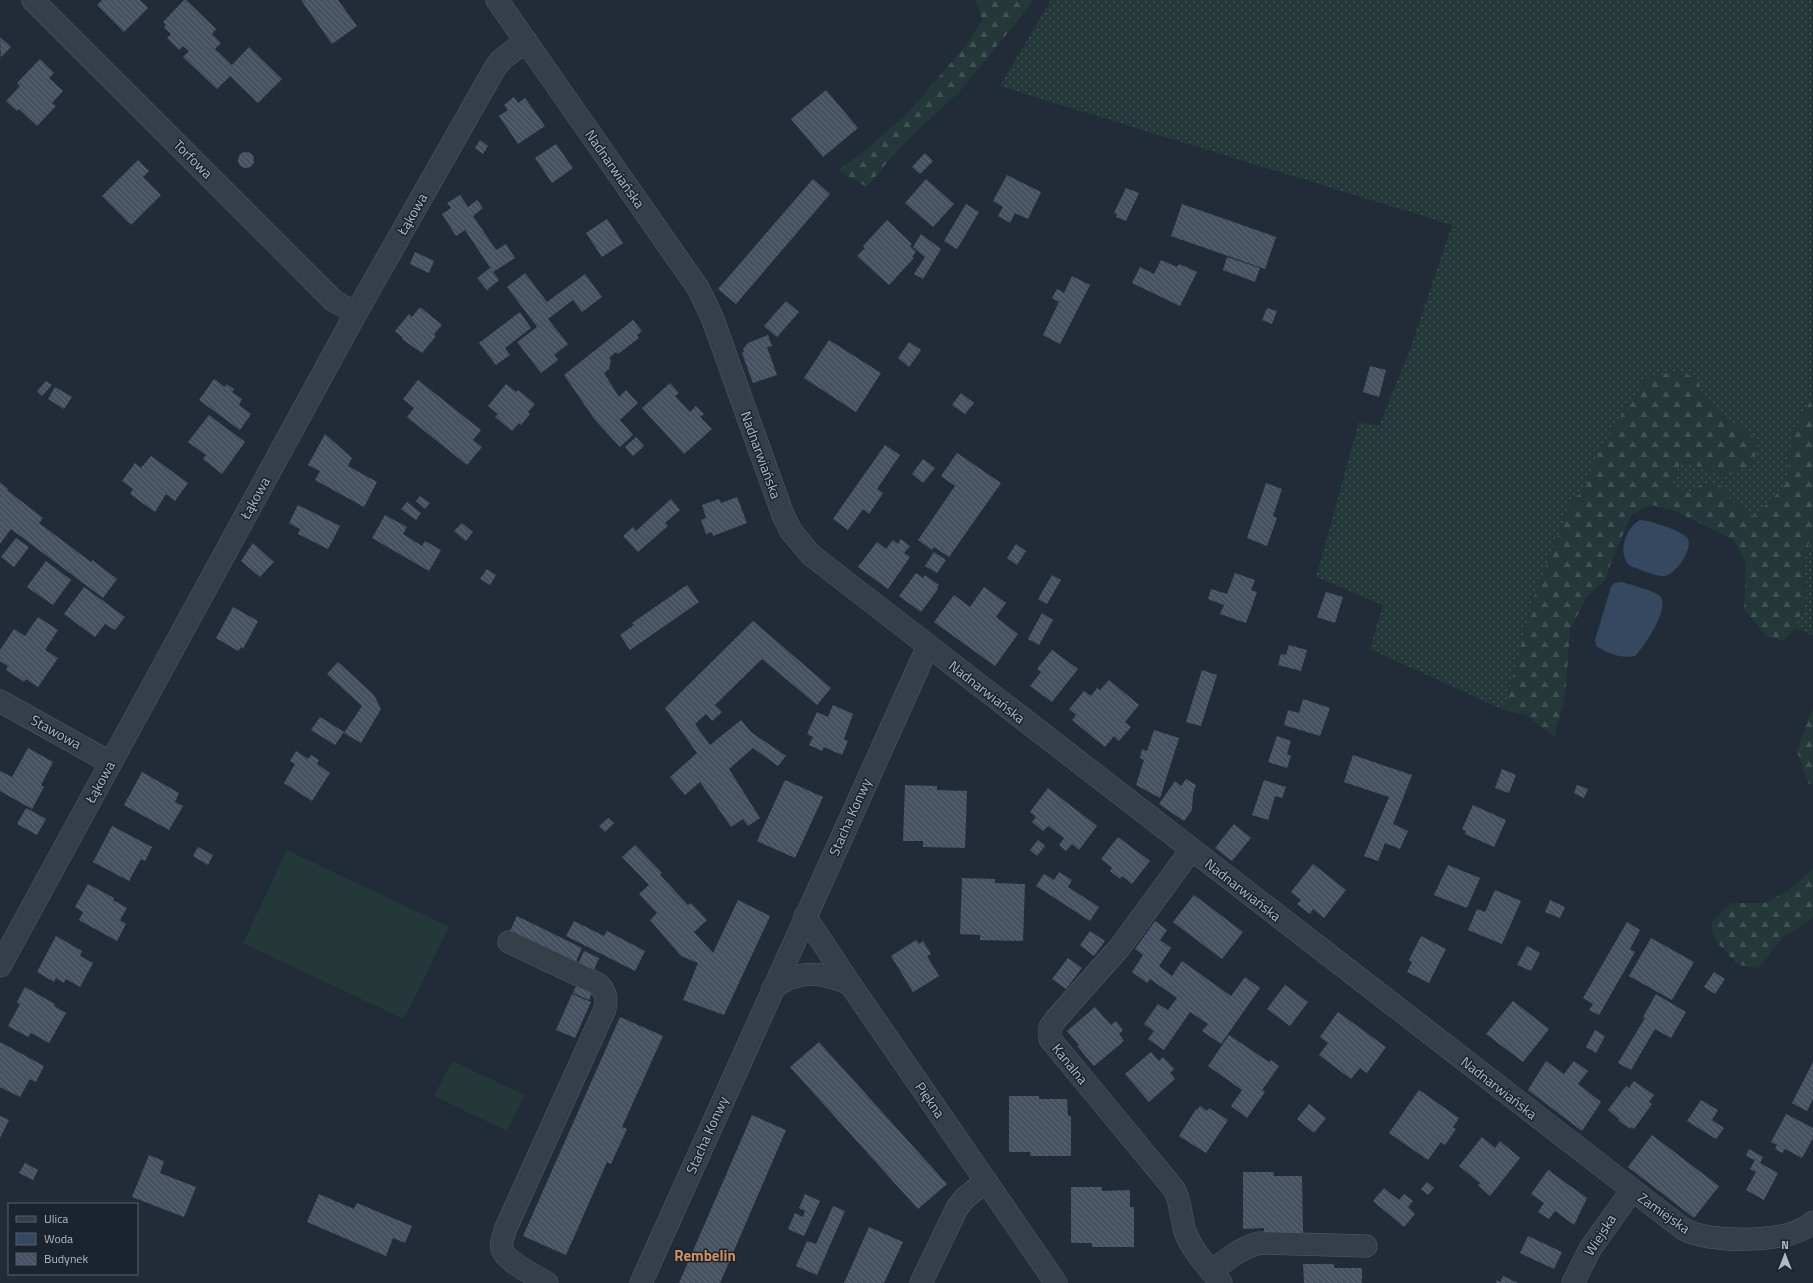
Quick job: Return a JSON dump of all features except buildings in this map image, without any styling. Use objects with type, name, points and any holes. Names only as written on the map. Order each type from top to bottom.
[{"type":"street","name":"Torfowa","points":[[33,0],[334,300],[356,313]]},
{"type":"street","name":"Nadnarwiańska","points":[[497,0],[698,288],[712,317],[783,515],[791,531],[810,555],[1632,1190]]},
{"type":"street","name":"Łąkowa","points":[[0,966],[356,313],[495,68],[501,60],[526,41]]},
{"type":"street","name":"Stacha Konwy","points":[[641,1283],[805,916],[928,646]]},
{"type":"street","name":"Stawowa","points":[[0,701],[111,762]]},
{"type":"street","name":"Kanalna","points":[[1191,850],[1120,947],[1050,1027],[1050,1040],[1174,1189],[1178,1197],[1184,1228],[1189,1240],[1216,1277]]},
{"type":"street","name":"Piękna","points":[[805,916],[850,984],[1056,1283]]},
{"type":"street","points":[[509,942],[598,984],[604,991],[606,998],[603,1014],[505,1230],[501,1247],[504,1255],[510,1260],[547,1283]]},
{"type":"street","points":[[773,988],[791,978],[809,974],[827,975],[850,984]]},
{"type":"street","points":[[921,1283],[957,1208],[965,1198],[986,1181]]},
{"type":"street","name":"Zamiejska","points":[[1632,1190],[1682,1228],[1696,1234],[1713,1237],[1765,1238],[1792,1234],[1812,1225]]},
{"type":"street","name":"Wiejska","points":[[1573,1283],[1590,1248],[1632,1190]]},
{"type":"street","points":[[1216,1277],[1236,1251],[1260,1243],[1366,1246]]},
{"type":"green space","points":[[976,0],[1033,0],[959,92],[900,147],[867,187],[838,170],[863,152],[907,114],[968,43],[982,21]]},
{"type":"green space","points":[[1051,0],[1813,0],[1813,397],[1794,430],[1787,481],[1772,500],[1753,516],[1728,498],[1723,487],[1699,484],[1690,493],[1672,486],[1680,463],[1697,466],[1721,475],[1748,430],[1724,418],[1701,394],[1600,452],[1587,484],[1570,505],[1533,600],[1504,710],[1370,649],[1383,605],[1316,577],[1359,422],[1379,426],[1410,350],[1452,225],[1000,86]]},
{"type":"green space","points":[[1683,372],[1699,381],[1701,394],[1724,418],[1748,430],[1758,443],[1754,459],[1740,471],[1721,475],[1697,466],[1680,463],[1672,486],[1689,493],[1701,484],[1713,483],[1723,487],[1728,498],[1753,516],[1772,500],[1787,481],[1794,430],[1813,397],[1813,537],[1809,543],[1803,563],[1806,600],[1795,628],[1784,641],[1766,636],[1744,609],[1746,564],[1734,540],[1673,510],[1651,505],[1632,514],[1612,559],[1606,579],[1587,597],[1570,629],[1565,698],[1554,736],[1526,715],[1504,710],[1533,600],[1570,505],[1587,484],[1599,452],[1631,400],[1650,375]]},
{"type":"green space","points":[[1813,537],[1813,635],[1795,628],[1806,602],[1804,560],[1808,545]]},
{"type":"green space","points":[[1813,710],[1813,783],[1809,784],[1797,751],[1810,714]]},
{"type":"green space","points":[[287,850],[449,927],[404,1019],[243,943]]},
{"type":"green space","points":[[1813,869],[1813,918],[1782,938],[1759,968],[1738,965],[1715,940],[1711,923],[1731,903],[1764,903],[1788,891]]},
{"type":"green space","points":[[452,1061],[525,1095],[507,1131],[434,1096]]},
{"type":"water","points":[[1640,520],[1673,529],[1688,539],[1688,550],[1682,562],[1677,568],[1667,575],[1659,576],[1651,574],[1630,566],[1626,561],[1623,548],[1624,542],[1630,529]]},
{"type":"water","points":[[1622,582],[1657,594],[1660,596],[1662,601],[1662,609],[1650,636],[1635,656],[1630,657],[1614,655],[1605,651],[1596,646],[1595,640],[1611,587],[1614,583]]},
{"type":"district","name":"Rembelin","points":[[705,1256]]}]
